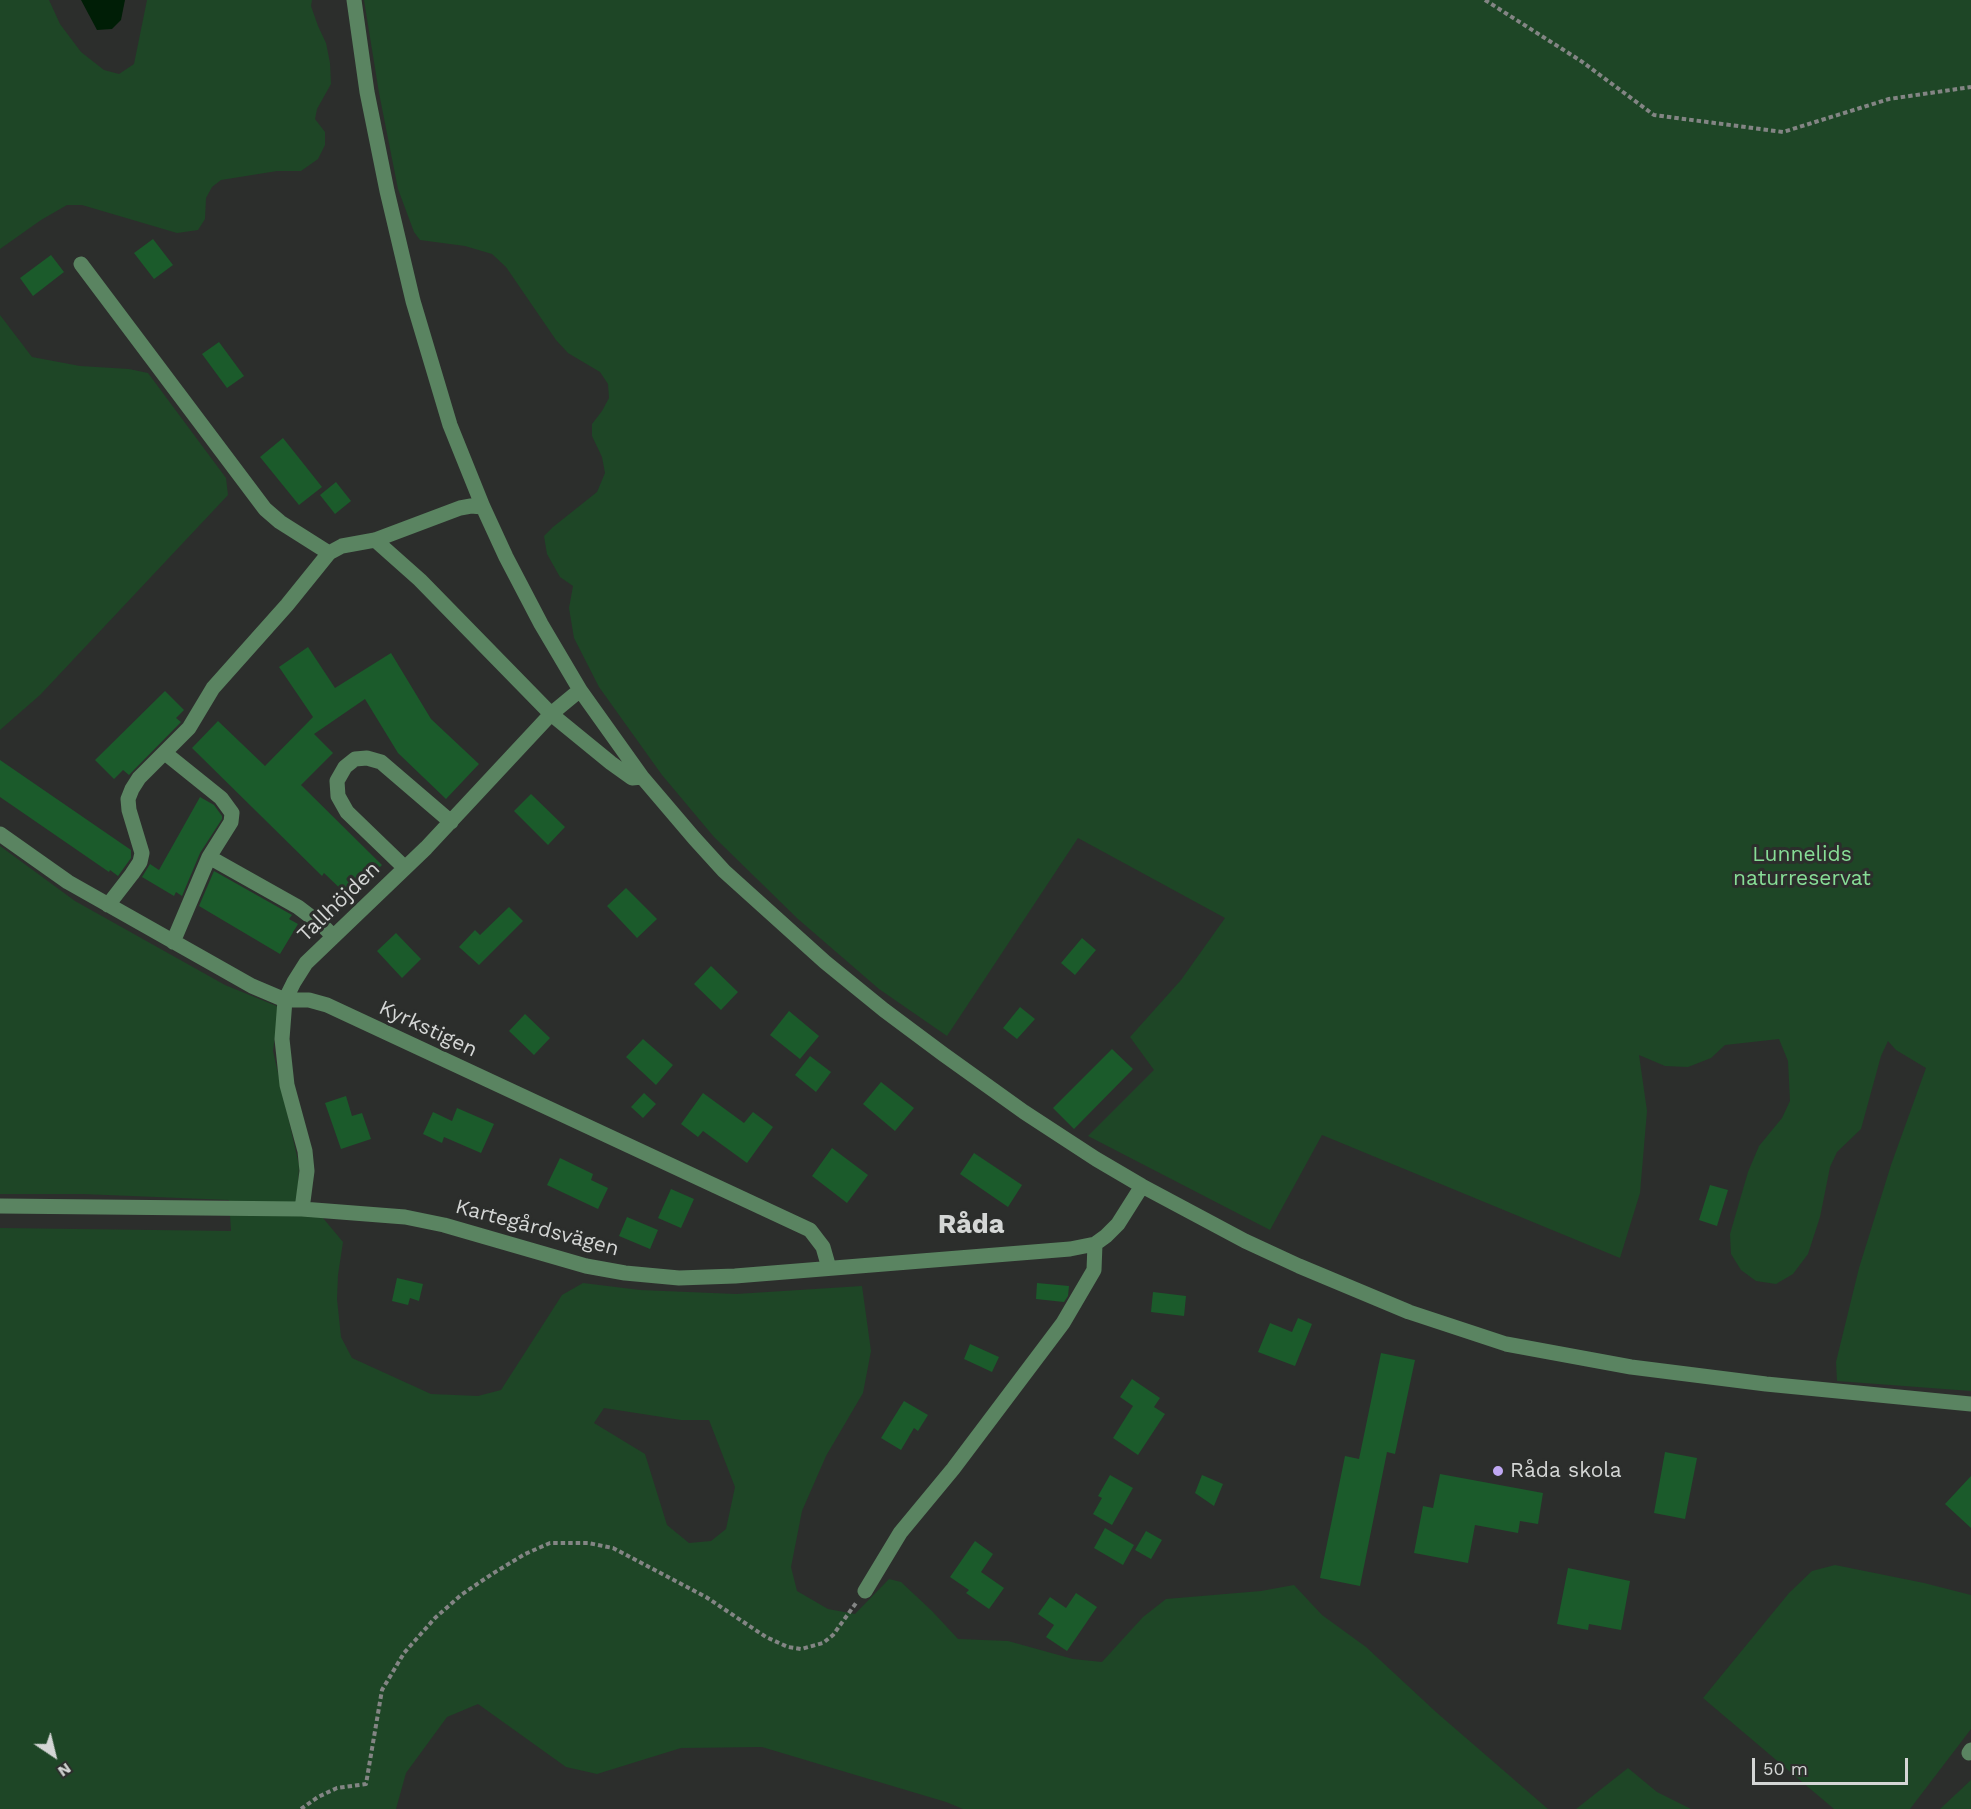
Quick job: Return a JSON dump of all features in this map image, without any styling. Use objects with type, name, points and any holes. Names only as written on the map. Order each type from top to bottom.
[{"type":"street","points":[[354,0],[367,92],[413,302],[450,425],[483,507],[532,606],[580,690],[642,777],[724,871],[825,962],[884,1010],[1024,1112],[1096,1159],[1245,1241],[1309,1271],[1409,1312],[1506,1344],[1682,1374],[1971,1404]]},
{"type":"street","points":[[81,264],[265,509],[280,522],[329,553]]},
{"type":"street","points":[[108,904],[140,862],[142,853],[129,810],[128,800],[132,789],[139,778],[189,728],[213,688],[329,553],[342,546],[375,540],[460,508],[483,507]]},
{"type":"street","points":[[375,540],[420,580],[551,714],[611,763],[633,778],[642,777]]},
{"type":"street","name":"Tallhöjden","points":[[302,1209],[307,1171],[305,1151],[287,1085],[282,1039],[285,1000],[294,982],[306,963],[451,822],[551,714],[580,690]]},
{"type":"street","points":[[165,753],[222,798],[232,813],[231,822],[209,857],[172,942]]},
{"type":"street","points":[[405,868],[347,812],[338,796],[338,781],[345,767],[355,759],[367,758],[381,762],[451,822]]},
{"type":"street","name":"Kyrkstigen","points":[[0,834],[68,882],[252,986],[285,1000],[309,1000],[327,1005],[810,1230],[823,1247],[829,1268]]},
{"type":"street","points":[[209,857],[298,907],[333,936]]},
{"type":"street","points":[[865,1591],[900,1533],[953,1469],[1063,1323],[1094,1270],[1095,1244],[1118,1224],[1142,1186]]},
{"type":"street","name":"Kartegårdsvägen","points":[[0,1206],[302,1209],[396,1216],[444,1224],[586,1266],[625,1273],[679,1278],[735,1276],[1070,1249],[1095,1244]]},
{"type":"path","points":[[1485,0],[1581,61],[1654,115],[1783,132],[1889,99],[1971,87]]},
{"type":"path","points":[[301,1809],[337,1788],[366,1784],[382,1690],[404,1653],[435,1618],[461,1595],[492,1574],[525,1554],[550,1543],[588,1543],[613,1548],[706,1597],[766,1636],[788,1647],[801,1649],[823,1643],[833,1635],[865,1591]]},
{"type":"green space","points":[[0,0],[49,0],[60,24],[81,52],[104,70],[119,74],[134,64],[147,0],[312,0],[311,6],[326,43],[330,63],[331,84],[317,109],[315,119],[325,132],[325,145],[318,159],[301,171],[277,171],[221,180],[212,187],[206,198],[205,219],[198,230],[177,233],[82,205],[67,205],[0,249]]},
{"type":"green space","name":"Lunnelids naturreservat","points":[[364,0],[1971,0],[1971,1391],[1837,1381],[1836,1362],[1859,1268],[1891,1165],[1926,1068],[1896,1050],[1888,1041],[1881,1056],[1861,1129],[1837,1152],[1830,1167],[1820,1217],[1808,1254],[1793,1274],[1776,1284],[1756,1281],[1741,1270],[1731,1254],[1730,1234],[1748,1172],[1759,1146],[1782,1118],[1790,1101],[1788,1061],[1779,1039],[1725,1045],[1711,1058],[1688,1067],[1665,1066],[1639,1055],[1647,1111],[1640,1193],[1620,1258],[1322,1135],[1270,1230],[1088,1136],[1154,1070],[1130,1037],[1181,980],[1225,918],[1078,838],[947,1036],[879,989],[798,919],[714,837],[662,775],[599,687],[574,638],[569,608],[573,586],[560,577],[547,554],[544,536],[597,492],[605,473],[602,457],[592,436],[592,424],[609,398],[608,384],[600,372],[568,353],[556,340],[506,267],[492,254],[465,246],[420,240],[414,232],[398,189]]},
{"type":"green space","points":[[0,315],[32,357],[80,366],[129,369],[148,373],[226,478],[228,495],[40,695],[0,730]]},
{"type":"green space","points":[[0,846],[75,901],[225,985],[279,1007],[273,1051],[299,1165],[298,1188],[343,1242],[337,1299],[341,1337],[352,1358],[431,1394],[478,1396],[501,1390],[562,1295],[583,1283],[640,1290],[736,1294],[862,1286],[871,1351],[863,1393],[826,1456],[802,1511],[791,1567],[797,1591],[828,1609],[855,1614],[889,1579],[901,1582],[958,1639],[1008,1641],[1073,1659],[1102,1662],[1143,1617],[1166,1599],[1261,1591],[1294,1585],[1322,1615],[1366,1647],[1436,1712],[1548,1809],[963,1809],[762,1747],[681,1748],[597,1774],[566,1767],[478,1704],[447,1717],[406,1773],[396,1809],[0,1809],[0,1228],[231,1231],[229,1200],[83,1194],[0,1194]],"holes":[[[604,1408],[681,1420],[709,1420],[735,1487],[726,1529],[711,1541],[689,1543],[667,1525],[645,1454],[594,1423]]]},
{"type":"green space","points":[[1835,1565],[1971,1595],[1971,1729],[1910,1809],[1834,1809],[1703,1698],[1789,1593],[1812,1571]]},
{"type":"green space","points":[[1628,1768],[1657,1792],[1691,1809],[1576,1809]]},
{"type":"green space","points":[[1971,1780],[1971,1809],[1940,1809]]},
{"type":"shaded area","points":[[81,0],[125,0],[121,20],[112,29],[97,30]]},
{"type":"building","points":[[153,239],[173,265],[154,279],[134,253]]},
{"type":"building","points":[[51,255],[64,272],[33,296],[20,278]]},
{"type":"building","points":[[219,342],[244,376],[227,388],[202,354]]},
{"type":"building","points":[[283,438],[322,487],[299,505],[260,457]]},
{"type":"building","points":[[336,482],[351,501],[335,514],[320,495]]},
{"type":"building","points":[[308,647],[335,688],[391,653],[431,719],[479,764],[446,799],[398,753],[365,699],[314,734],[333,753],[301,785],[382,865],[350,898],[324,873],[322,876],[192,748],[218,721],[265,766],[313,717],[279,667]]},
{"type":"building","points":[[165,691],[184,710],[176,718],[181,722],[129,775],[123,770],[114,779],[95,760]]},
{"type":"building","points":[[0,760],[131,850],[131,858],[118,876],[0,797]]},
{"type":"building","points":[[531,794],[565,827],[548,845],[514,811]]},
{"type":"building","points":[[200,797],[214,805],[222,819],[200,853],[182,896],[176,892],[174,896],[142,877],[150,864],[159,870]]},
{"type":"building","points":[[214,871],[292,915],[289,919],[298,924],[280,954],[199,906]]},
{"type":"building","points":[[626,888],[657,919],[637,938],[607,906]]},
{"type":"building","points":[[509,907],[523,921],[479,965],[459,947],[475,930],[480,935]]},
{"type":"building","points":[[396,933],[421,959],[402,978],[377,951]]},
{"type":"building","points":[[1082,938],[1096,950],[1075,975],[1061,963]]},
{"type":"building","points":[[711,966],[738,992],[721,1010],[694,984]]},
{"type":"building","points":[[1020,1007],[1035,1019],[1017,1039],[1003,1028]]},
{"type":"building","points":[[789,1011],[819,1036],[800,1059],[770,1035]]},
{"type":"building","points":[[525,1014],[550,1038],[534,1055],[509,1031]]},
{"type":"building","points":[[643,1039],[673,1065],[656,1085],[626,1057]]},
{"type":"building","points":[[1112,1049],[1133,1069],[1074,1129],[1053,1108]]},
{"type":"building","points":[[810,1056],[831,1072],[816,1092],[795,1075]]},
{"type":"building","points":[[881,1082],[914,1108],[895,1131],[863,1104]]},
{"type":"building","points":[[644,1093],[656,1104],[643,1118],[631,1107]]},
{"type":"building","points":[[703,1093],[744,1123],[753,1112],[773,1127],[747,1163],[703,1131],[698,1137],[681,1124]]},
{"type":"building","points":[[346,1096],[352,1116],[362,1113],[371,1139],[341,1149],[325,1103]]},
{"type":"building","points":[[457,1108],[494,1124],[481,1153],[444,1137],[442,1143],[423,1134],[433,1112],[452,1121]]},
{"type":"building","points":[[832,1148],[868,1175],[847,1203],[812,1176]]},
{"type":"building","points":[[974,1153],[1022,1185],[1008,1207],[960,1174]]},
{"type":"building","points":[[560,1158],[593,1174],[591,1180],[608,1188],[598,1209],[547,1185]]},
{"type":"building","points":[[1710,1185],[1728,1190],[1717,1226],[1699,1220]]},
{"type":"building","points":[[671,1189],[694,1199],[681,1228],[658,1218]]},
{"type":"building","points":[[627,1217],[658,1230],[650,1249],[619,1236]]},
{"type":"building","points":[[397,1278],[423,1284],[419,1301],[410,1298],[408,1305],[392,1301]]},
{"type":"building","points":[[1037,1283],[1069,1286],[1068,1296],[1064,1302],[1036,1299]]},
{"type":"building","points":[[1153,1292],[1186,1296],[1184,1316],[1151,1312]]},
{"type":"building","points":[[1298,1318],[1312,1324],[1295,1366],[1258,1352],[1270,1323],[1292,1332]]},
{"type":"building","points":[[970,1344],[999,1357],[992,1372],[964,1359]]},
{"type":"building","points":[[1381,1353],[1415,1360],[1395,1454],[1387,1452],[1360,1586],[1320,1578],[1345,1456],[1359,1459]]},
{"type":"building","points":[[1132,1379],[1160,1398],[1154,1407],[1165,1414],[1138,1455],[1113,1438],[1133,1406],[1120,1397]]},
{"type":"building","points":[[904,1401],[928,1415],[918,1431],[914,1428],[901,1450],[881,1438]]},
{"type":"building","points":[[1665,1452],[1697,1458],[1685,1519],[1654,1513]]},
{"type":"building","points":[[1440,1474],[1543,1493],[1538,1524],[1520,1521],[1518,1533],[1475,1525],[1468,1563],[1414,1553],[1423,1506],[1433,1508]]},
{"type":"building","points":[[1110,1475],[1133,1488],[1112,1525],[1093,1514],[1102,1498],[1098,1496]]},
{"type":"building","points":[[1202,1475],[1223,1484],[1214,1506],[1195,1493]]},
{"type":"building","points":[[1971,1476],[1971,1528],[1945,1504]]},
{"type":"building","points":[[1105,1528],[1134,1545],[1123,1565],[1094,1548]]},
{"type":"building","points":[[1146,1531],[1162,1540],[1151,1559],[1135,1550]]},
{"type":"building","points":[[975,1541],[993,1554],[981,1572],[1004,1588],[989,1609],[966,1593],[969,1590],[950,1577]]},
{"type":"building","points":[[1568,1568],[1630,1581],[1621,1630],[1589,1624],[1588,1630],[1557,1624]]},
{"type":"building","points":[[1076,1593],[1097,1607],[1067,1651],[1046,1637],[1054,1625],[1038,1614],[1050,1597],[1066,1608]]},
{"type":"place","name":"Råda skola","points":[[1498,1471]]},
{"type":"district","name":"Råda","points":[[971,1225]]}]
